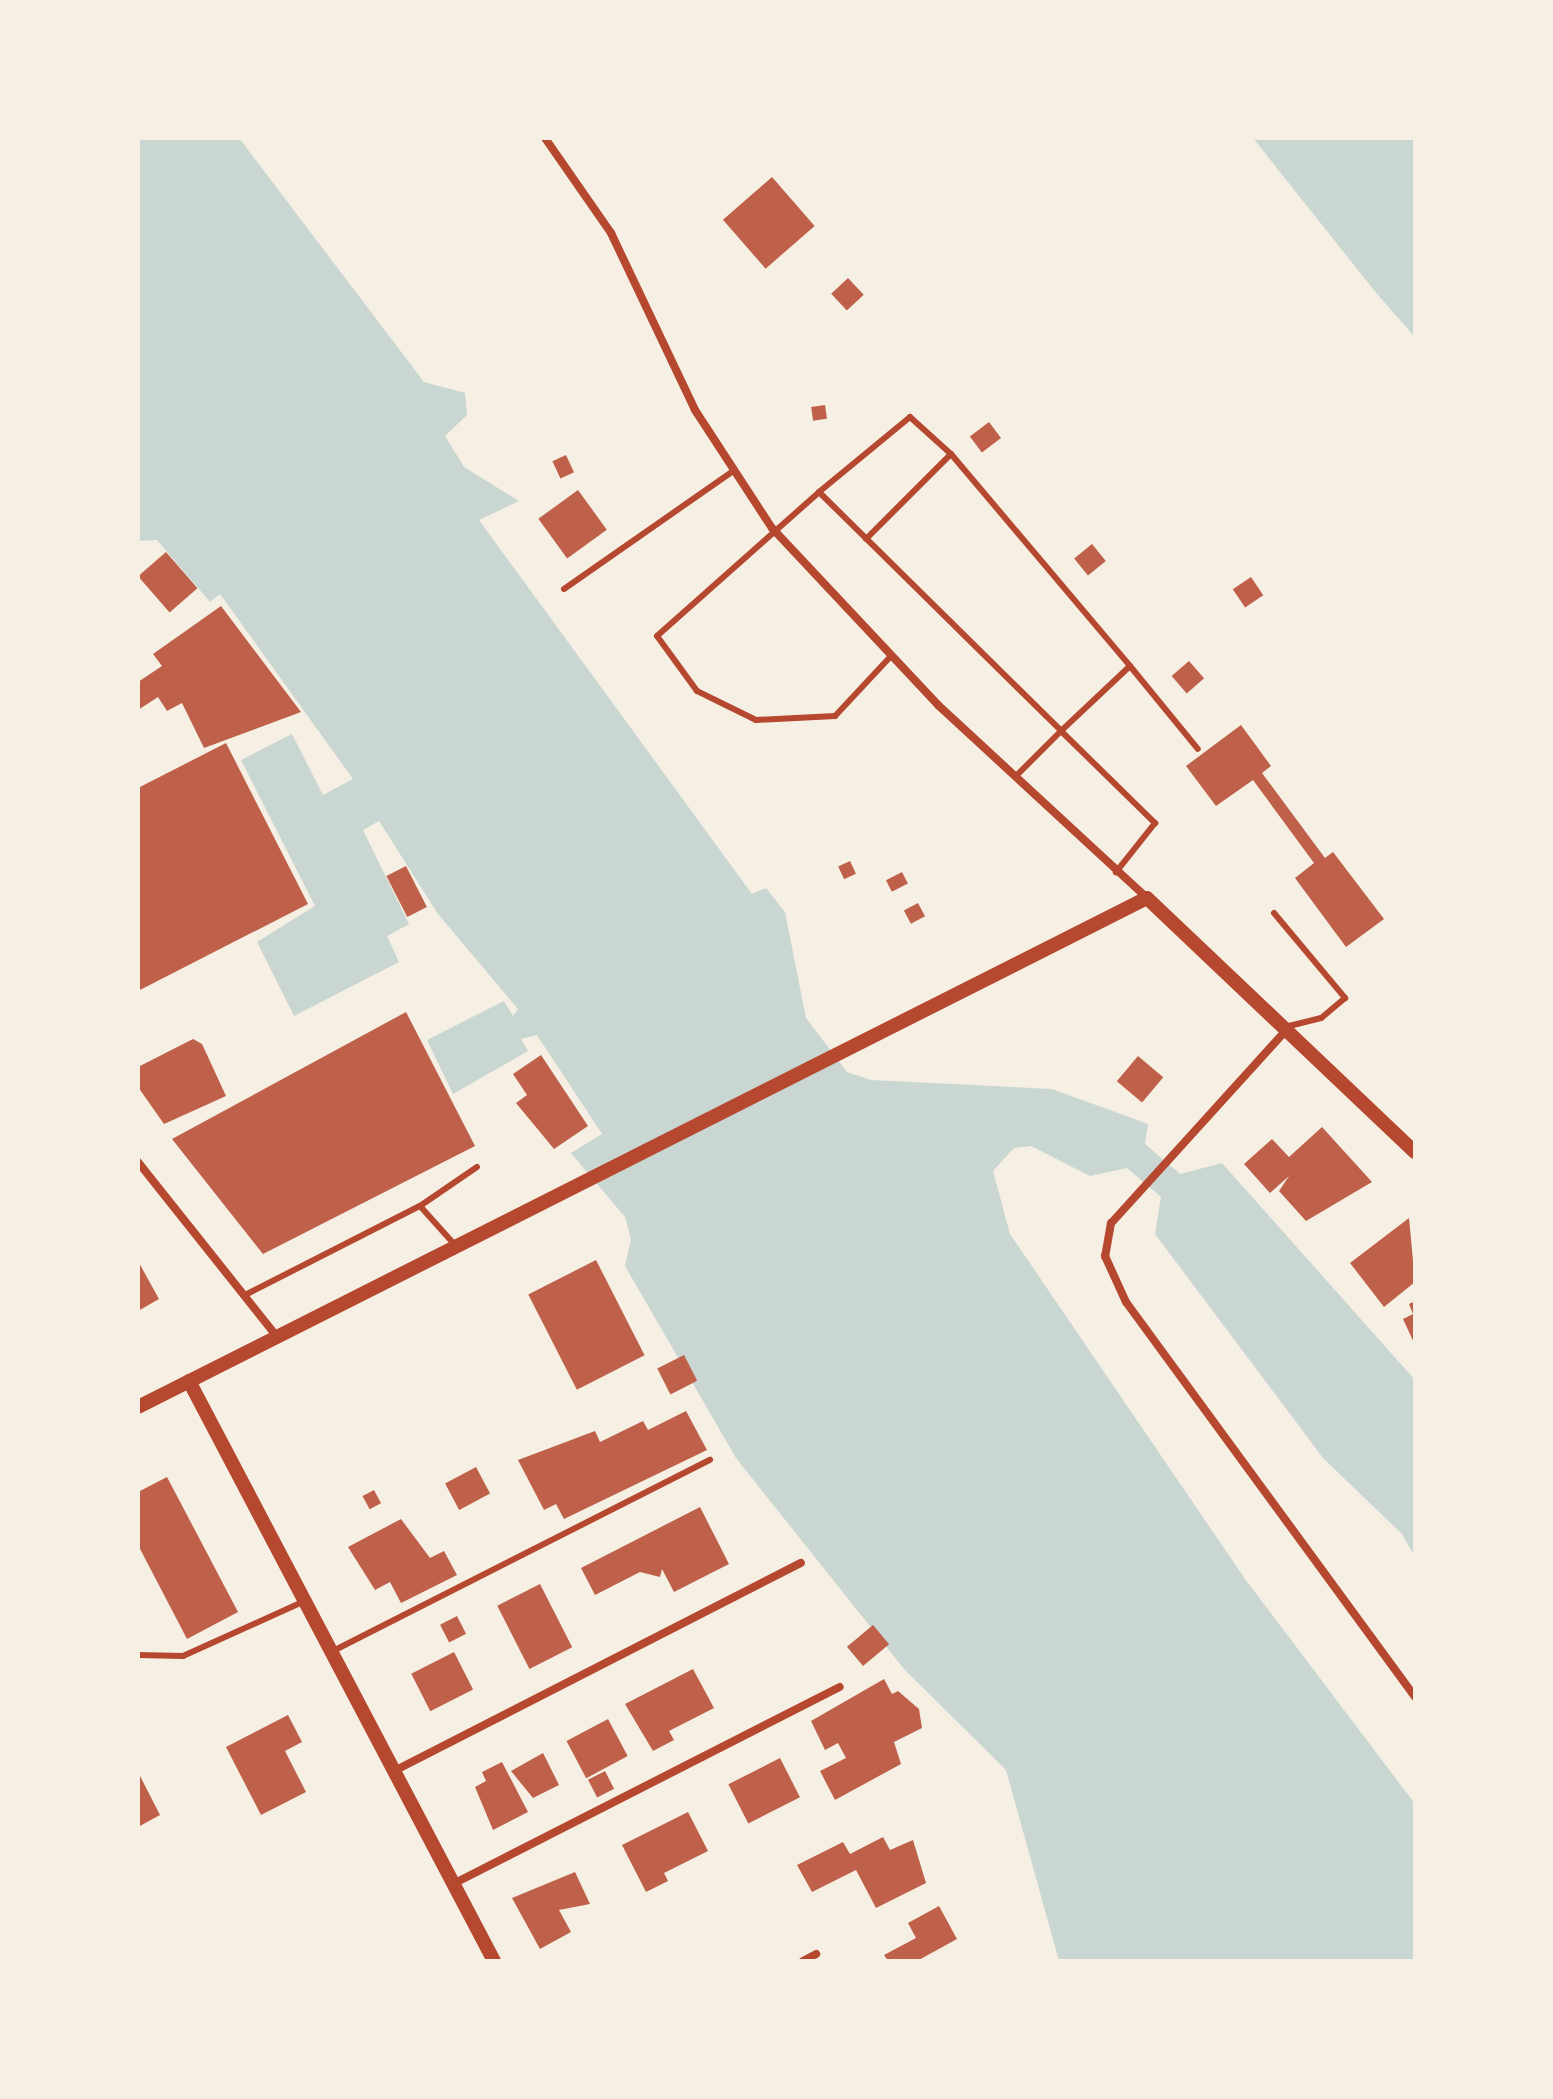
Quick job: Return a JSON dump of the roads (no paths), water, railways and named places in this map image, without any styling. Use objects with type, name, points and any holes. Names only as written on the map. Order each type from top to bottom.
[{"type":"street","points":[[545,138],[611,233],[732,472],[772,528],[891,656],[1014,777],[1289,1026],[1415,1152]]},
{"type":"street","points":[[138,1407],[1147,898]]},
{"type":"street","points":[[1289,1026],[1132,1198],[1104,1240],[1113,1280],[1415,1697]]},
{"type":"street","points":[[138,1162],[277,1337]]},
{"type":"street","points":[[189,1381],[494,1961]]},
{"type":"street","points":[[394,1771],[801,1563]]},
{"type":"street","points":[[453,1884],[840,1687]]},
{"type":"street","points":[[803,1961],[816,1954]]},
{"type":"lane","points":[[891,656],[835,716],[756,720],[697,691],[657,636],[772,528],[910,417],[951,454],[1198,749]]},
{"type":"lane","points":[[866,539],[951,454]]},
{"type":"lane","points":[[564,589],[732,472]]},
{"type":"lane","points":[[819,492],[1155,823],[1116,872]]},
{"type":"lane","points":[[1014,777],[1130,666]]},
{"type":"lane","points":[[1274,913],[1345,998],[1321,1018],[1289,1026]]},
{"type":"lane","points":[[245,1295],[420,1206],[477,1167]]},
{"type":"lane","points":[[420,1206],[457,1246]]},
{"type":"lane","points":[[331,1652],[710,1460]]},
{"type":"lane","points":[[138,1655],[183,1656],[305,1601]]}]
